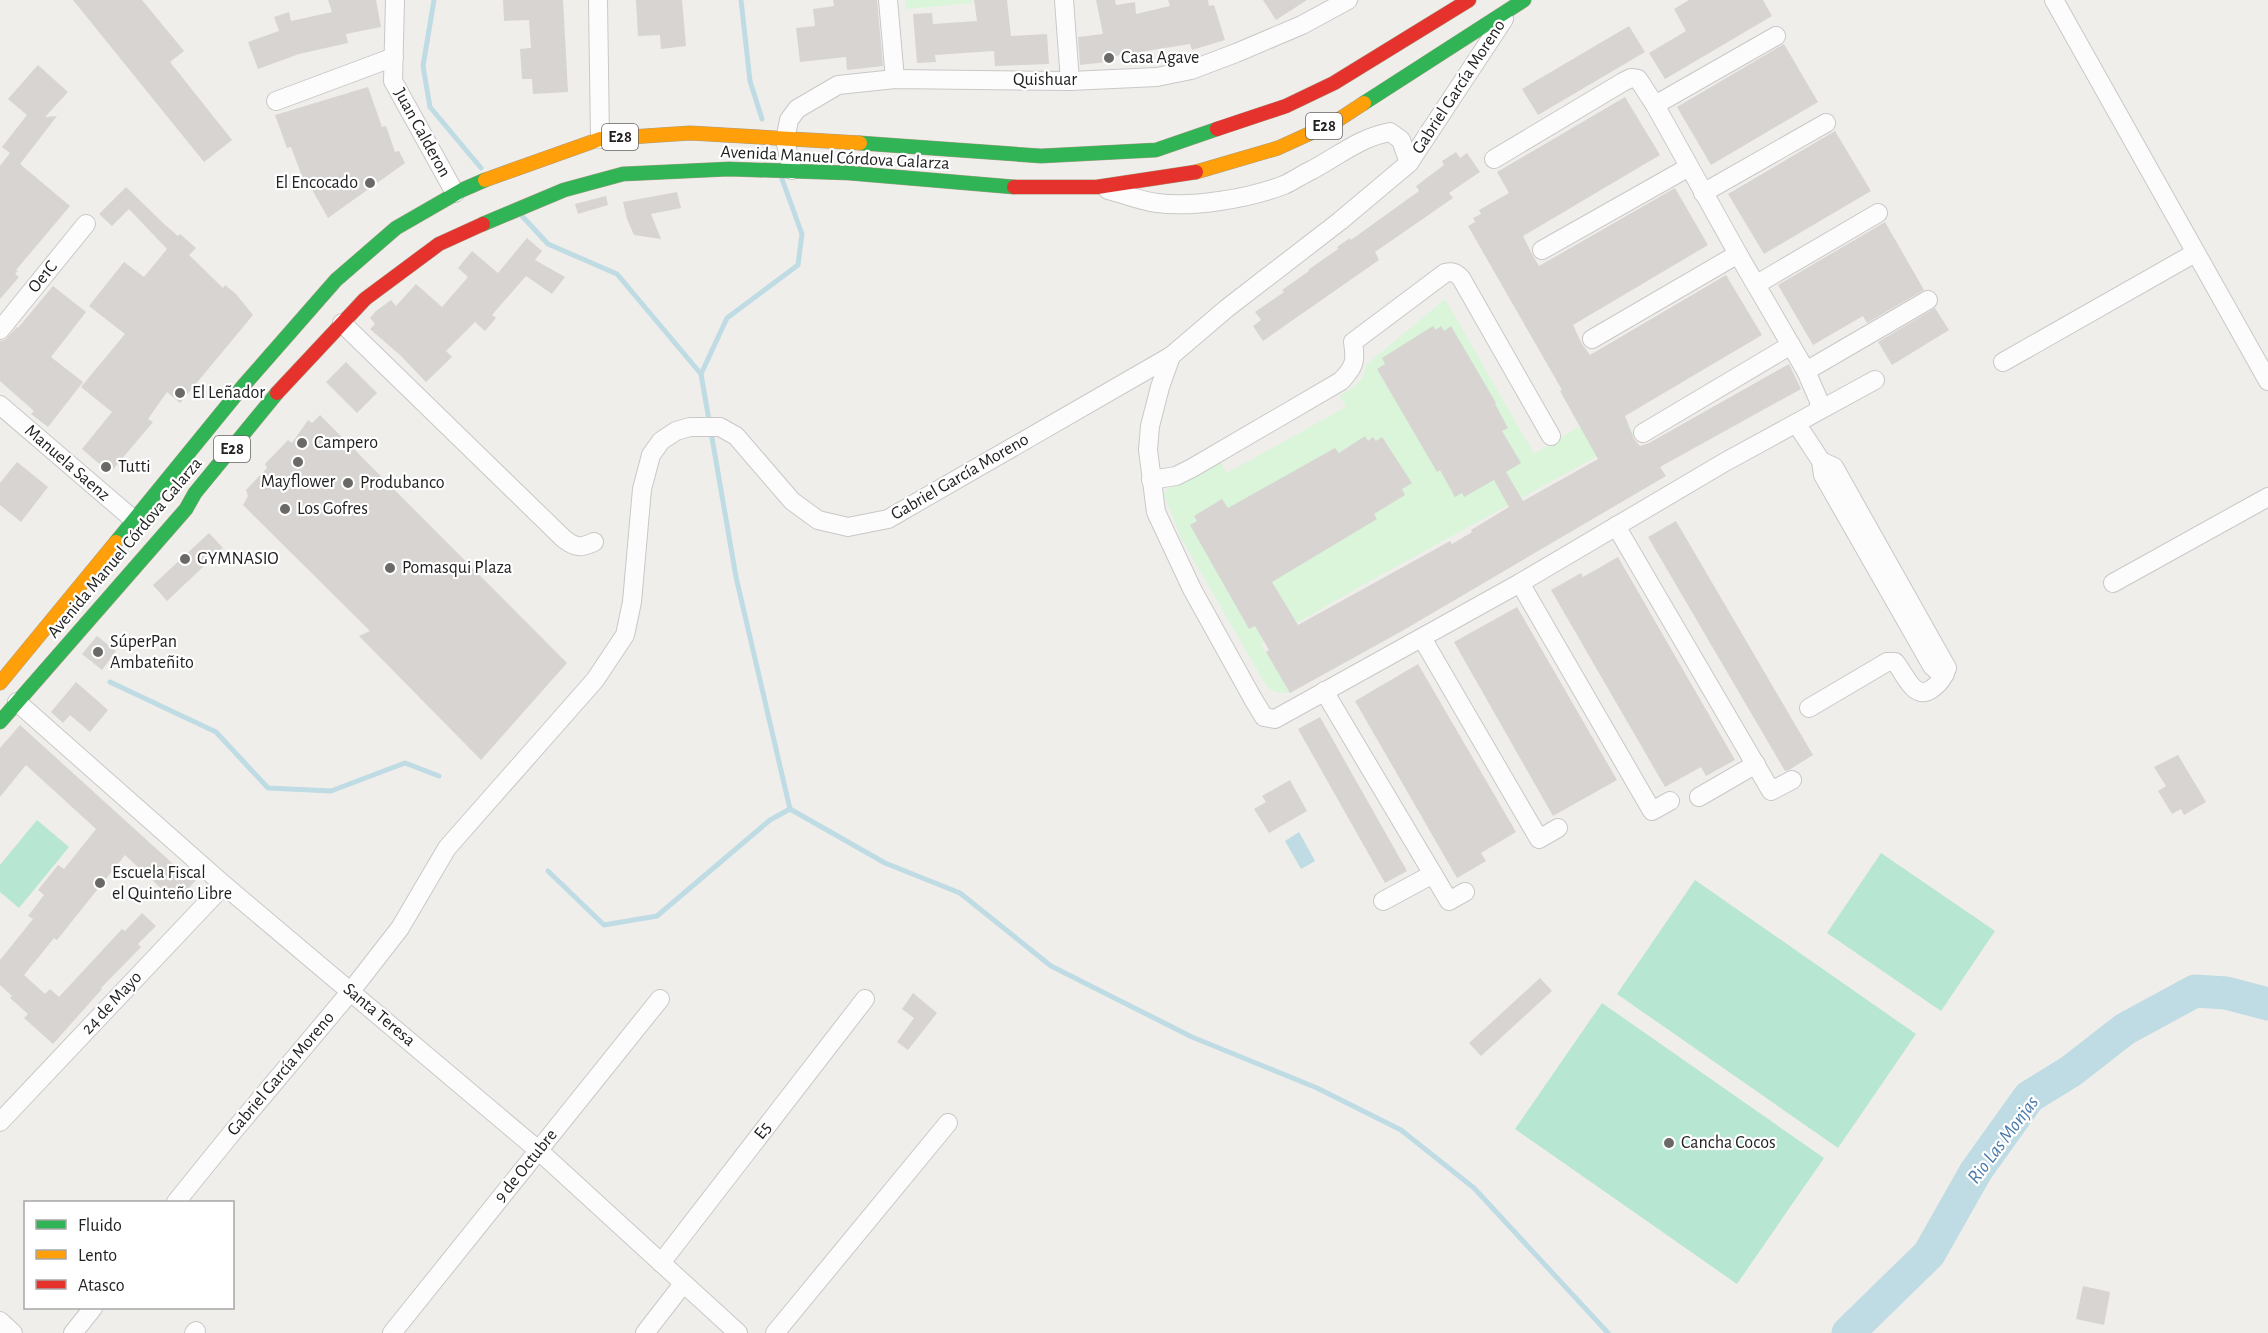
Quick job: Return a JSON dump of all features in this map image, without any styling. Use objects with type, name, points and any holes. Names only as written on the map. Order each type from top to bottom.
[{"type":"main road","name":"Avenida Manuel Córdova Galarza","points":[[0,683],[244,385],[336,280],[396,228],[455,193],[504,172],[600,139],[690,133],[1041,156],[1155,150],[1275,111],[1325,88],[1468,0]]},
{"type":"main road","name":"Avenida Manuel Córdova Galarza","points":[[0,722],[186,509],[195,493],[285,384],[365,299],[439,244],[499,216],[564,190],[623,174],[729,169],[792,170],[1014,186],[1097,187],[1184,175],[1278,148],[1335,122],[1517,5]]},
{"type":"main road","points":[[849,173],[844,157],[848,146],[852,143]]},
{"type":"street","name":"Juan Calderon","points":[[395,0],[393,81],[455,193]]},
{"type":"street","points":[[598,0],[600,139]]},
{"type":"street","points":[[888,0],[895,79]]},
{"type":"street","points":[[1064,0],[1070,81]]},
{"type":"street","name":"Quishuar","points":[[785,140],[789,120],[797,110],[838,85],[895,79],[1070,81],[1157,77],[1191,70],[1302,25],[1348,0]]},
{"type":"street","points":[[2054,0],[2268,381]]},
{"type":"street","name":"Gabriel García Moreno","points":[[178,1201],[351,991],[400,928],[447,848],[595,680],[625,635],[632,602],[642,489],[654,448],[669,434],[700,426],[720,427],[728,431],[736,436],[802,509],[818,520],[848,527],[888,519],[1171,356],[1226,309],[1340,221],[1409,163],[1517,5]]},
{"type":"street","points":[[1655,105],[1776,36]]},
{"type":"street","points":[[276,101],[394,57]]},
{"type":"street","points":[[1494,159],[1631,78],[1638,79],[1806,371],[1819,401],[1819,410]]},
{"type":"street","points":[[1703,193],[1826,123]]},
{"type":"street","name":"Gabriel García Moreno","points":[[1097,187],[1157,203],[1193,204],[1230,199],[1284,184],[1357,143],[1375,135],[1390,132],[1401,140],[1409,163]]},
{"type":"street","points":[[785,140],[792,170]]},
{"type":"street","points":[[1542,250],[1689,166]]},
{"type":"street","points":[[1756,285],[1878,213]]},
{"type":"street","name":"Oe1C","points":[[0,330],[86,224]]},
{"type":"street","points":[[2003,362],[2195,253]]},
{"type":"street","points":[[1592,339],[1738,254]]},
{"type":"street","points":[[1150,480],[1176,476],[1192,468],[1341,381],[1352,370],[1355,358],[1353,342],[1445,273],[1450,272],[1454,272],[1461,278],[1551,436]]},
{"type":"street","points":[[1806,371],[1928,300]]},
{"type":"street","points":[[342,323],[564,539],[575,547],[585,547],[594,542]]},
{"type":"street","points":[[1643,433],[1791,345]]},
{"type":"street","points":[[1171,356],[1150,426],[1148,450],[1150,480],[1156,512],[1192,589],[1264,717],[1275,719],[1520,583],[1725,462],[1875,380]]},
{"type":"street","name":"Manuela Saenz","points":[[0,405],[134,520]]},
{"type":"street","points":[[1796,423],[1821,461],[1823,475],[1932,666],[1941,674],[1945,674],[1929,692],[1923,693],[1912,688],[1895,662],[1887,662],[1809,708]]},
{"type":"street","points":[[2113,583],[2268,497]]},
{"type":"street","points":[[1616,526],[1771,791],[1792,780]]},
{"type":"street","points":[[1520,583],[1652,811],[1670,801]]},
{"type":"street","points":[[1422,638],[1539,839],[1558,828]]},
{"type":"street","points":[[1324,691],[1449,901],[1465,892]]},
{"type":"street","name":"Santa Teresa","points":[[17,702],[224,885],[538,1150],[738,1333]]},
{"type":"street","points":[[1699,797],[1756,764]]},
{"type":"street","points":[[1383,901],[1433,874]]},
{"type":"street","name":"24 de Mayo","points":[[0,1122],[224,885]]},
{"type":"street","name":"9 de Octubre","points":[[393,1333],[660,999]]},
{"type":"street","name":"E5","points":[[661,1263],[865,999]]},
{"type":"street","points":[[775,1333],[948,1123]]},
{"type":"street","points":[[645,1333],[683,1284]]},
{"type":"street","points":[[73,1333],[92,1309]]},
{"type":"street","points":[[0,1321],[13,1333]]},
{"type":"green space","points":[[905,0],[972,0],[973,3],[906,9]]},
{"type":"green space","points":[[1445,299],[1534,454],[1580,426],[1598,441],[1627,421],[1634,436],[1359,587],[1261,644],[1290,693],[1274,691],[1262,679],[1181,538],[1164,494],[1166,490],[1220,461],[1227,473],[1346,407],[1340,396],[1360,380],[1366,365]]},
{"type":"green space","points":[[37,820],[69,847],[19,908],[0,892],[0,865]]},
{"type":"green space","points":[[1881,853],[1995,931],[1941,1011],[1827,933]]},
{"type":"green space","points":[[1695,880],[1916,1034],[1838,1148],[1617,994]]},
{"type":"green space","name":"Cancha Cocos","points":[[1602,1003],[1824,1158],[1737,1284],[1515,1129]]},
{"type":"water","points":[[1299,832],[1315,861],[1301,869],[1285,841]]},
{"type":"building","points":[[73,0],[142,0],[184,51],[170,62],[232,140],[204,162]]},
{"type":"building","points":[[328,0],[376,0],[381,27],[346,34],[348,43],[299,54],[258,69],[248,42],[279,31],[274,17],[289,12],[291,21],[332,12]]},
{"type":"building","points":[[503,0],[563,0],[568,92],[533,94],[532,79],[522,79],[520,49],[531,48],[529,20],[504,21]]},
{"type":"building","points":[[636,0],[682,0],[686,46],[661,49],[660,35],[638,36]]},
{"type":"building","points":[[833,0],[877,0],[883,66],[847,70],[846,57],[800,62],[796,28],[815,26],[813,9],[834,6]]},
{"type":"building","points":[[974,0],[1007,0],[1011,36],[1047,34],[1049,64],[995,66],[994,51],[935,55],[936,62],[917,63],[913,14],[932,13],[933,24],[977,21]]},
{"type":"building","points":[[1096,0],[1115,0],[1116,5],[1135,2],[1136,14],[1170,6],[1168,0],[1208,0],[1209,6],[1214,5],[1225,40],[1192,50],[1190,44],[1115,56],[1116,61],[1080,65],[1078,37],[1103,34]]},
{"type":"building","points":[[1263,0],[1307,0],[1276,20]]},
{"type":"building","points":[[1689,0],[1763,0],[1772,16],[1665,79],[1649,53],[1686,31],[1674,9]]},
{"type":"building","points":[[1629,26],[1645,52],[1538,115],[1522,89]]},
{"type":"building","points":[[1784,44],[1818,102],[1711,165],[1677,107]]},
{"type":"building","points":[[38,65],[68,92],[45,117],[57,116],[20,164],[70,206],[16,270],[18,271],[15,274],[19,277],[0,299],[0,166],[10,153],[2,147],[27,115],[8,99]]},
{"type":"building","points":[[368,87],[382,127],[386,126],[395,152],[399,151],[405,163],[328,218],[310,186],[306,187],[291,147],[287,148],[275,115]]},
{"type":"building","points":[[1625,97],[1660,155],[1523,236],[1533,256],[1539,266],[1675,188],[1708,245],[1573,325],[1582,344],[1590,355],[1726,275],[1762,335],[1625,416],[1634,439],[1640,446],[1649,443],[1789,364],[1801,389],[1660,467],[1666,476],[1402,631],[1290,693],[1266,652],[1269,650],[1255,626],[1249,629],[1190,525],[1197,521],[1194,516],[1222,499],[1228,508],[1335,448],[1339,453],[1365,436],[1368,441],[1373,437],[1376,441],[1382,437],[1412,483],[1402,489],[1405,495],[1374,514],[1377,519],[1272,582],[1298,625],[1450,541],[1452,544],[1509,507],[1494,480],[1464,497],[1462,493],[1455,497],[1440,470],[1437,472],[1377,369],[1385,364],[1382,358],[1433,326],[1436,330],[1441,326],[1444,331],[1451,326],[1496,403],[1508,428],[1502,431],[1521,463],[1506,472],[1523,501],[1598,459],[1560,391],[1562,390],[1468,226],[1475,222],[1473,218],[1481,214],[1479,210],[1509,193],[1497,172]]},
{"type":"building","points":[[1835,131],[1871,191],[1764,254],[1728,194]]},
{"type":"building","points":[[1456,152],[1460,158],[1467,153],[1480,172],[1449,193],[1453,198],[1375,252],[1379,260],[1263,341],[1253,326],[1261,320],[1255,312],[1284,292],[1282,290],[1338,249],[1337,247],[1350,238],[1351,240],[1419,191],[1416,186],[1444,165],[1442,161]]},
{"type":"building","points":[[126,187],[164,224],[196,248],[189,255],[223,288],[225,285],[236,294],[253,315],[180,403],[167,392],[148,419],[153,422],[110,473],[82,449],[112,412],[81,387],[125,334],[89,306],[124,262],[144,277],[167,249],[129,209],[112,226],[99,214]]},
{"type":"building","points":[[677,192],[681,208],[651,214],[661,239],[634,235],[623,202]]},
{"type":"building","points":[[606,196],[608,205],[578,214],[575,204]]},
{"type":"building","points":[[1885,222],[1924,290],[1867,323],[1863,316],[1813,345],[1778,285]]},
{"type":"building","points":[[527,238],[542,251],[535,260],[565,277],[552,294],[526,276],[492,315],[496,318],[485,331],[475,322],[446,351],[452,357],[426,382],[370,329],[375,324],[370,318],[376,311],[391,300],[396,306],[416,284],[442,307],[468,277],[458,268],[472,251],[498,273]]},
{"type":"building","points":[[53,286],[86,312],[51,357],[83,382],[48,427],[31,414],[34,411],[0,381],[0,341],[5,340],[18,328]]},
{"type":"building","points":[[1935,308],[1949,330],[1892,365],[1878,342]]},
{"type":"building","points":[[346,362],[377,393],[357,413],[326,382]]},
{"type":"building","name":"Pomasqui Plaza","points":[[320,415],[567,663],[481,760],[359,636],[370,631],[243,505],[248,496],[246,490],[267,468],[265,464],[288,440],[292,443],[308,420],[312,423]]},
{"type":"building","points":[[17,462],[48,487],[21,522],[0,505],[0,483]]},
{"type":"building","points":[[1676,521],[1813,755],[1789,770],[1785,771],[1648,537]]},
{"type":"building","points":[[209,533],[223,548],[167,601],[153,585]]},
{"type":"building","points":[[1618,557],[1735,760],[1706,776],[1701,767],[1665,787],[1551,590],[1581,573],[1583,577]]},
{"type":"building","points":[[1517,607],[1617,780],[1553,816],[1454,642]]},
{"type":"building","name":"SúperPan Ambateñito","points":[[97,636],[116,651],[102,670],[82,654]]},
{"type":"building","points":[[1418,664],[1516,832],[1481,853],[1486,861],[1457,878],[1355,701]]},
{"type":"building","points":[[76,682],[108,710],[90,732],[70,715],[63,723],[51,712]]},
{"type":"building","points":[[1320,717],[1407,871],[1385,883],[1298,729]]},
{"type":"building","points":[[20,725],[183,873],[186,869],[197,879],[176,902],[125,855],[57,940],[54,938],[24,975],[45,994],[50,989],[59,997],[122,929],[125,931],[142,913],[156,926],[138,944],[141,947],[101,988],[53,1044],[24,1018],[28,1014],[10,998],[12,996],[0,985],[0,960],[33,919],[28,916],[44,895],[38,890],[58,865],[64,869],[96,829],[26,765],[0,797],[0,748]]},
{"type":"building","points":[[2178,755],[2206,802],[2184,815],[2181,809],[2172,814],[2158,791],[2166,786],[2154,767]]},
{"type":"building","points":[[1290,780],[1307,811],[1269,833],[1254,809],[1266,802],[1262,796]]},
{"type":"building","points":[[1540,978],[1552,991],[1481,1056],[1469,1043]]},
{"type":"building","points":[[913,993],[937,1013],[908,1050],[897,1042],[914,1018],[902,1009]]},
{"type":"building","points":[[2083,1286],[2110,1292],[2104,1325],[2076,1319]]},
{"type":"waterway","points":[[434,0],[423,66],[430,107],[481,168]]},
{"type":"waterway","points":[[741,0],[750,81],[762,119]]},
{"type":"waterway","points":[[782,179],[802,234],[798,265],[727,318],[701,374],[736,577],[790,809]]},
{"type":"waterway","points":[[522,216],[548,244],[617,274],[701,374]]},
{"type":"waterway","points":[[110,682],[216,732],[268,788],[331,791],[405,763],[439,776]]},
{"type":"waterway","points":[[548,871],[604,925],[657,916],[770,820],[790,809],[885,863],[960,893],[1051,966],[1192,1037],[1317,1088],[1401,1130],[1474,1188],[1608,1333]]},
{"type":"waterway","name":"Rio Las Monjas","points":[[1848,1333],[1929,1254],[1976,1171],[2029,1097],[2071,1071],[2125,1029],[2195,991],[2226,993],[2268,1004]]},
{"type":"traffic: fast","points":[[1364,103],[1524,0]]},
{"type":"traffic: fast","points":[[860,143],[1041,156],[1156,150],[1217,129]]},
{"type":"traffic: fast","points":[[483,224],[564,190],[623,174],[729,169],[849,173],[1014,187]]},
{"type":"traffic: fast","points":[[116,542],[244,385],[336,280],[396,228],[462,190],[485,180]]},
{"type":"traffic: fast","points":[[0,722],[186,509],[195,493],[277,393]]},
{"type":"traffic: slow","points":[[1196,172],[1278,148],[1335,122],[1364,103]]},
{"type":"traffic: slow","points":[[485,180],[600,139],[690,133],[860,143]]},
{"type":"traffic: slow","points":[[0,683],[116,542]]},
{"type":"traffic: jam","points":[[1217,129],[1286,106],[1334,83],[1469,0]]},
{"type":"traffic: jam","points":[[1014,187],[1097,187],[1196,172]]},
{"type":"traffic: jam","points":[[277,393],[365,299],[439,244],[483,224]]},
{"type":"place","name":"Casa Agave","points":[[1109,58]]},
{"type":"place","name":"El Encocado","points":[[370,183]]},
{"type":"place","name":"El Leñador","points":[[180,393]]},
{"type":"place","name":"Campero","points":[[302,443]]},
{"type":"place","name":"Mayflower","points":[[298,462]]},
{"type":"place","name":"Tutti","points":[[106,467]]},
{"type":"place","name":"Produbanco","points":[[348,483]]},
{"type":"place","name":"Los Gofres","points":[[285,509]]},
{"type":"place","name":"GYMNASIO","points":[[185,559]]},
{"type":"place","name":"Pomasqui Plaza","points":[[390,568]]},
{"type":"place","name":"SúperPan Ambateñito","points":[[98,652]]},
{"type":"place","name":"Escuela Fiscal el Quinteño Libre","points":[[100,883]]},
{"type":"place","name":"Cancha Cocos","points":[[1669,1143]]}]
